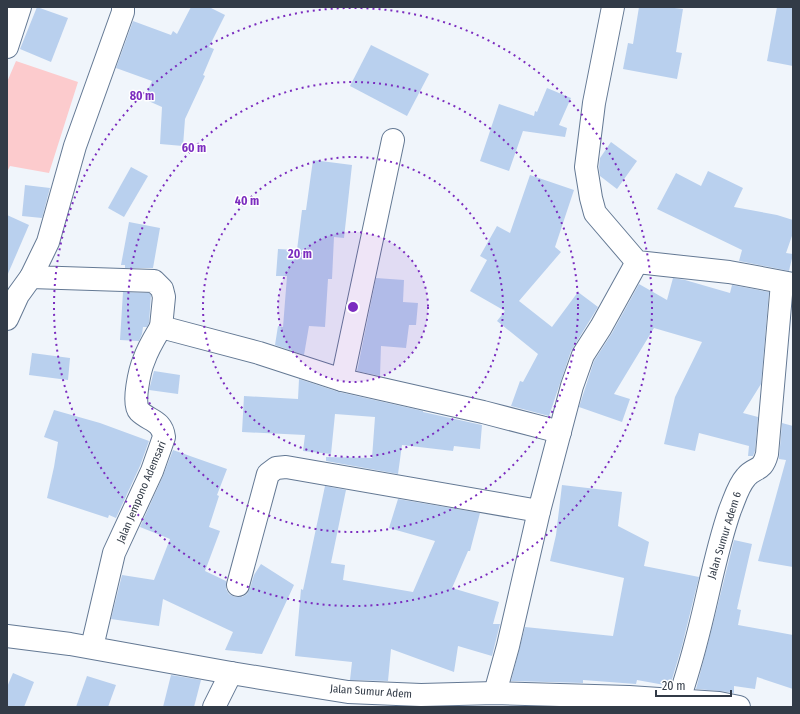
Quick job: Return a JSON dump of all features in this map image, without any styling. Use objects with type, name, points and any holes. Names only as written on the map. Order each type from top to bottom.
[{"type":"street","points":[[8,40],[20,7]]},
{"type":"street","points":[[7,319],[18,295],[31,277],[48,242],[75,146],[123,12],[123,7]]},
{"type":"street","points":[[613,7],[594,103],[586,167],[595,213],[637,262],[729,272],[788,283]]},
{"type":"street","points":[[342,380],[393,140]]},
{"type":"street","points":[[495,693],[572,386],[583,355],[601,327],[637,262]]},
{"type":"street","points":[[31,277],[154,281],[162,289],[164,297],[161,327],[259,353],[342,380],[483,412],[560,432]]},
{"type":"street","name":"Jalan Sumur Adem 6","points":[[679,700],[696,642],[714,562],[728,515],[739,486],[747,475],[760,468],[766,460],[788,283]]},
{"type":"street","name":"Jalan Jempono Ademsari","points":[[92,647],[114,553],[152,471],[164,437],[164,431],[159,425],[139,411],[136,405],[139,378],[144,359],[161,327]]},
{"type":"street","points":[[238,585],[268,474],[276,468],[286,467],[540,511]]},
{"type":"street","name":"Jalan Sumur Adem","points":[[7,636],[92,647],[231,673],[348,692],[421,695],[472,700],[495,693],[628,702],[679,700],[719,703],[739,707]]},
{"type":"street","points":[[214,707],[231,673]]},
{"type":"shaded area","points":[[16,61],[78,82],[49,173],[10,166],[7,172],[7,82]]},
{"type":"building","points":[[37,7],[68,18],[51,62],[20,49]]},
{"type":"building","points":[[191,7],[209,7],[225,15],[209,47],[214,49],[203,75],[205,76],[185,119],[183,146],[160,144],[162,107],[144,99],[152,81],[116,68],[133,21],[171,35],[173,31],[177,34]]},
{"type":"building","points":[[639,7],[666,7],[683,9],[676,52],[682,53],[677,79],[623,69],[628,43],[633,44]]},
{"type":"building","points":[[777,7],[793,7],[793,66],[767,61]]},
{"type":"building","points":[[371,45],[429,74],[407,116],[350,86]]},
{"type":"building","points":[[547,88],[571,98],[559,125],[567,128],[565,137],[523,131],[509,171],[480,161],[499,104],[534,116]]},
{"type":"building","points":[[611,142],[637,161],[617,189],[600,176],[600,158]]},
{"type":"building","points":[[313,160],[352,165],[344,238],[334,237],[332,279],[328,279],[325,327],[309,326],[304,355],[275,345],[278,326],[283,327],[287,276],[276,276],[278,249],[297,250],[302,210],[306,210]]},
{"type":"building","points":[[131,167],[148,176],[124,217],[108,208]]},
{"type":"building","points":[[708,171],[743,188],[734,207],[777,215],[793,220],[793,233],[786,253],[793,254],[789,271],[739,261],[742,250],[657,209],[676,173],[701,186]]},
{"type":"building","points":[[530,175],[574,190],[555,247],[561,252],[519,301],[552,327],[578,292],[598,307],[571,351],[549,416],[511,406],[520,381],[523,382],[538,354],[497,321],[505,311],[470,291],[487,260],[480,256],[497,226],[510,233]]},
{"type":"building","points":[[25,185],[50,188],[42,218],[22,216]]},
{"type":"building","points":[[7,215],[29,225],[7,276]]},
{"type":"building","points":[[129,222],[160,228],[153,268],[125,268],[125,265],[121,265]]},
{"type":"building","points":[[376,278],[404,280],[403,302],[418,303],[416,325],[409,325],[406,348],[381,346],[380,376],[357,371]]},
{"type":"building","points":[[673,278],[730,293],[732,285],[769,292],[761,384],[743,413],[758,417],[755,451],[753,456],[748,456],[749,446],[699,433],[695,451],[664,444],[675,397],[702,342],[654,328],[614,394],[630,399],[622,422],[579,407],[594,361],[612,333],[639,284],[667,300]]},
{"type":"building","points":[[123,292],[149,293],[151,295],[149,323],[147,327],[143,327],[139,341],[120,340]]},
{"type":"building","points":[[32,353],[70,358],[68,380],[29,375]]},
{"type":"building","points":[[154,371],[180,375],[178,394],[149,390]]},
{"type":"building","points":[[299,379],[339,392],[482,425],[480,449],[454,446],[453,451],[402,445],[398,474],[326,461],[326,457],[372,458],[375,417],[335,414],[331,454],[303,451],[305,435],[242,432],[244,396],[298,399]]},
{"type":"building","points":[[54,410],[100,423],[149,441],[140,466],[116,518],[109,515],[108,518],[47,498],[58,442],[44,437]]},
{"type":"building","points":[[782,423],[793,426],[793,567],[758,561],[786,460],[779,459]]},
{"type":"building","points":[[173,450],[227,469],[217,495],[219,496],[209,527],[220,531],[205,571],[226,581],[226,589],[229,594],[235,597],[242,597],[247,594],[254,575],[261,564],[294,585],[262,654],[225,650],[233,632],[163,599],[159,626],[111,619],[122,575],[154,580],[170,539],[140,527]]},
{"type":"building","points":[[562,485],[622,492],[618,526],[649,542],[644,566],[699,577],[682,646],[670,686],[637,680],[636,684],[583,680],[583,683],[511,681],[525,627],[613,636],[624,578],[550,561],[556,535]]},
{"type":"building","points":[[325,486],[346,490],[331,563],[345,565],[343,580],[413,592],[435,541],[389,528],[398,499],[480,513],[470,551],[468,551],[452,588],[499,602],[493,624],[500,624],[492,656],[458,646],[454,672],[391,649],[388,681],[350,680],[352,662],[295,656],[301,589],[303,590]]},
{"type":"building","points":[[734,540],[752,544],[737,609],[741,610],[738,625],[793,635],[793,689],[757,677],[755,689],[734,686],[734,693],[696,689]]},
{"type":"building","points":[[13,673],[34,682],[24,707],[7,707],[7,687]]},
{"type":"building","points":[[171,675],[201,680],[194,707],[163,707]]},
{"type":"building","points":[[87,676],[116,685],[108,707],[76,707]]}]
